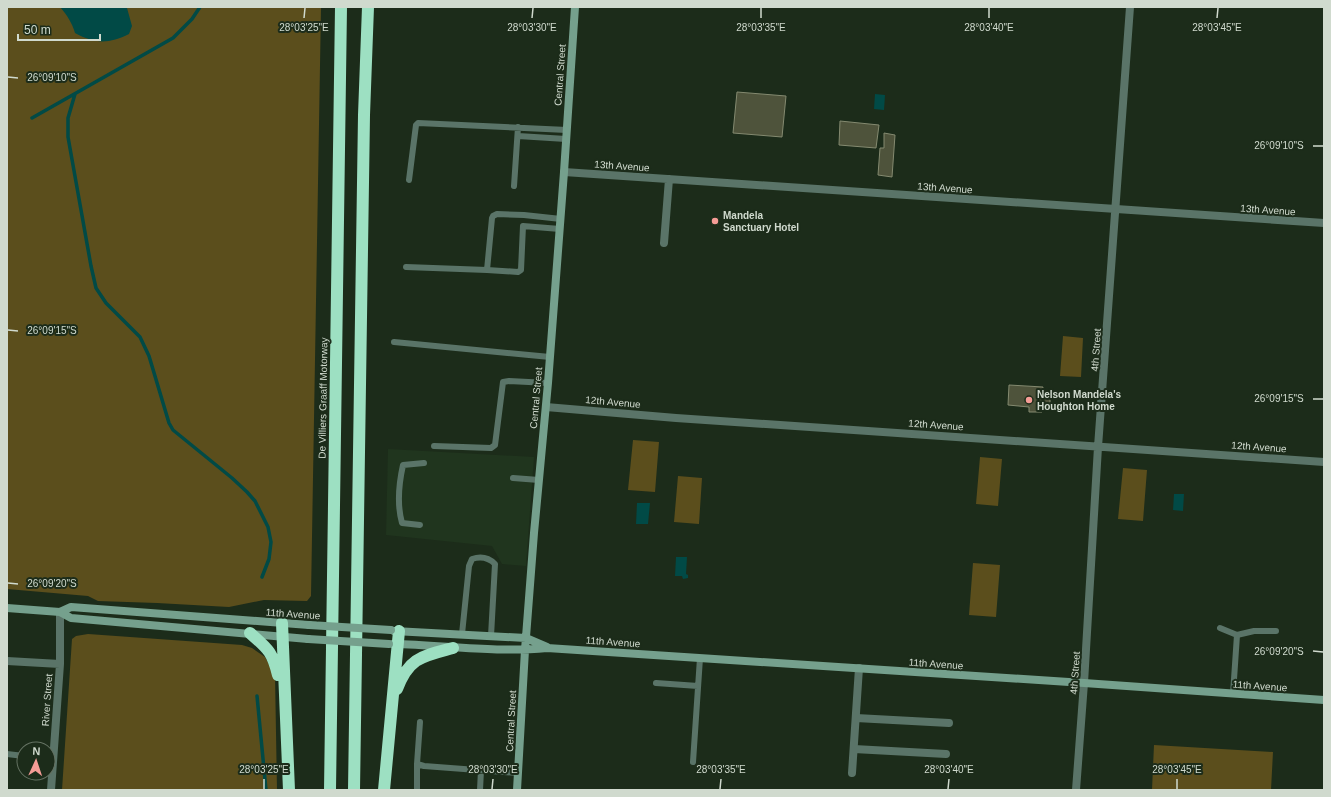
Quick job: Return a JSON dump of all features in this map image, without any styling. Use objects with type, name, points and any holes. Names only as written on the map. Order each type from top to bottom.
[{"type":"highway","name":"De Villiers Graaff Motorway","points":[[330,790],[341,7]]},
{"type":"highway","points":[[354,790],[364,115],[368,7]]},
{"type":"highway","points":[[282,623],[289,790]]},
{"type":"highway","points":[[384,790],[393,699],[395,631]]},
{"type":"highway","points":[[250,633],[268,649],[275,660],[285,712]]},
{"type":"highway","points":[[393,699],[401,678],[409,666],[417,659],[428,654],[453,648]]},
{"type":"main road","name":"Central Street","points":[[517,790],[525,650],[561,219],[575,7]]},
{"type":"main road","name":"11th Avenue","points":[[60,612],[70,607],[395,631],[526,638],[547,648]]},
{"type":"main road","name":"11th Avenue","points":[[7,608],[60,612],[71,618],[308,639],[453,648],[525,650],[547,648],[1324,700]]},
{"type":"street","name":"4th Street","points":[[1076,790],[1098,447],[1130,7]]},
{"type":"street","name":"13th Avenue","points":[[564,172],[1324,224]]},
{"type":"street","points":[[664,244],[669,179]]},
{"type":"street","name":"12th Avenue","points":[[546,407],[684,418],[1324,462]]},
{"type":"street","name":"River Street","points":[[52,741],[60,664],[60,612]]},
{"type":"street","points":[[7,661],[60,664]]},
{"type":"street","points":[[852,773],[859,668]]},
{"type":"street","points":[[856,718],[949,723]]},
{"type":"street","points":[[854,749],[946,754]]},
{"type":"lane","points":[[409,180],[416,125],[418,123],[567,130]]},
{"type":"lane","points":[[514,186],[518,127]]},
{"type":"lane","points":[[518,136],[566,139]]},
{"type":"lane","points":[[487,270],[493,216],[497,214],[524,215],[561,219]]},
{"type":"lane","points":[[406,267],[518,272],[521,270],[524,215]]},
{"type":"lane","points":[[523,226],[560,229]]},
{"type":"lane","points":[[394,342],[550,357]]},
{"type":"lane","points":[[434,446],[491,448],[495,446],[497,441],[503,382],[548,383]]},
{"type":"lane","points":[[420,525],[402,523],[400,515],[401,477],[404,465],[424,463]]},
{"type":"lane","points":[[513,478],[539,480]]},
{"type":"lane","points":[[462,634],[469,566],[472,559],[477,557],[485,557],[492,560],[495,564],[491,636]]},
{"type":"lane","points":[[1220,628],[1237,635],[1254,631],[1276,631]]},
{"type":"lane","points":[[1233,694],[1237,635]]},
{"type":"lane","points":[[693,762],[700,658]]},
{"type":"lane","points":[[656,683],[698,686]]},
{"type":"lane","points":[[417,790],[420,722]]},
{"type":"lane","points":[[417,764],[424,766],[518,773]]},
{"type":"lane","points":[[480,790],[481,770]]},
{"type":"shaded area","points":[[7,7],[321,7],[311,596],[307,601],[264,600],[229,607],[98,601],[88,596],[7,589]]},
{"type":"shaded area","points":[[1063,336],[1083,338],[1081,377],[1060,376]]},
{"type":"shaded area","points":[[633,440],[659,442],[655,492],[628,490]]},
{"type":"shaded area","points":[[388,449],[534,457],[526,566],[502,564],[492,546],[386,535]]},
{"type":"shaded area","points":[[980,457],[1002,459],[998,506],[976,504]]},
{"type":"shaded area","points":[[1123,468],[1147,470],[1143,521],[1118,519]]},
{"type":"shaded area","points":[[678,476],[702,478],[699,524],[674,522]]},
{"type":"shaded area","points":[[973,563],[1000,565],[996,617],[969,615]]},
{"type":"shaded area","points":[[88,634],[242,645],[252,648],[265,657],[275,675],[277,790],[62,790],[72,639],[76,636]]},
{"type":"shaded area","points":[[1154,745],[1273,752],[1271,790],[1152,790]]},
{"type":"water","points":[[60,7],[127,8],[132,26],[129,34],[115,40],[96,41],[82,37],[75,33],[69,19]]},
{"type":"water","points":[[875,94],[885,95],[884,110],[874,109]]},
{"type":"water","points":[[1174,494],[1184,494],[1183,511],[1173,510]]},
{"type":"water","points":[[637,503],[650,503],[648,524],[636,524]]},
{"type":"water","points":[[676,557],[687,557],[686,574],[688,575],[688,578],[683,579],[682,576],[675,576]]},
{"type":"building","points":[[737,92],[786,96],[782,137],[733,133]]},
{"type":"building","points":[[840,121],[879,125],[876,148],[839,145]]},
{"type":"building","points":[[884,133],[895,135],[892,177],[878,175],[880,148],[884,148]]},
{"type":"building","name":"Nelson Mandela's Houghton Home","points":[[1009,385],[1043,387],[1042,394],[1050,394],[1050,409],[1043,409],[1042,412],[1029,412],[1029,407],[1008,405]]},
{"type":"waterway","points":[[32,118],[173,38],[192,19],[200,7]]},
{"type":"waterway","points":[[75,94],[68,118],[68,137],[96,288],[106,303],[140,337],[149,356],[169,423],[173,430],[232,478],[255,501],[268,527],[271,542],[269,559],[262,577]]},
{"type":"waterway","points":[[257,696],[266,790]]},
{"type":"place","name":"Mandela Sanctuary Hotel","points":[[715,221]]},
{"type":"place","name":"Nelson Mandela's Houghton Home","points":[[1029,400]]}]
